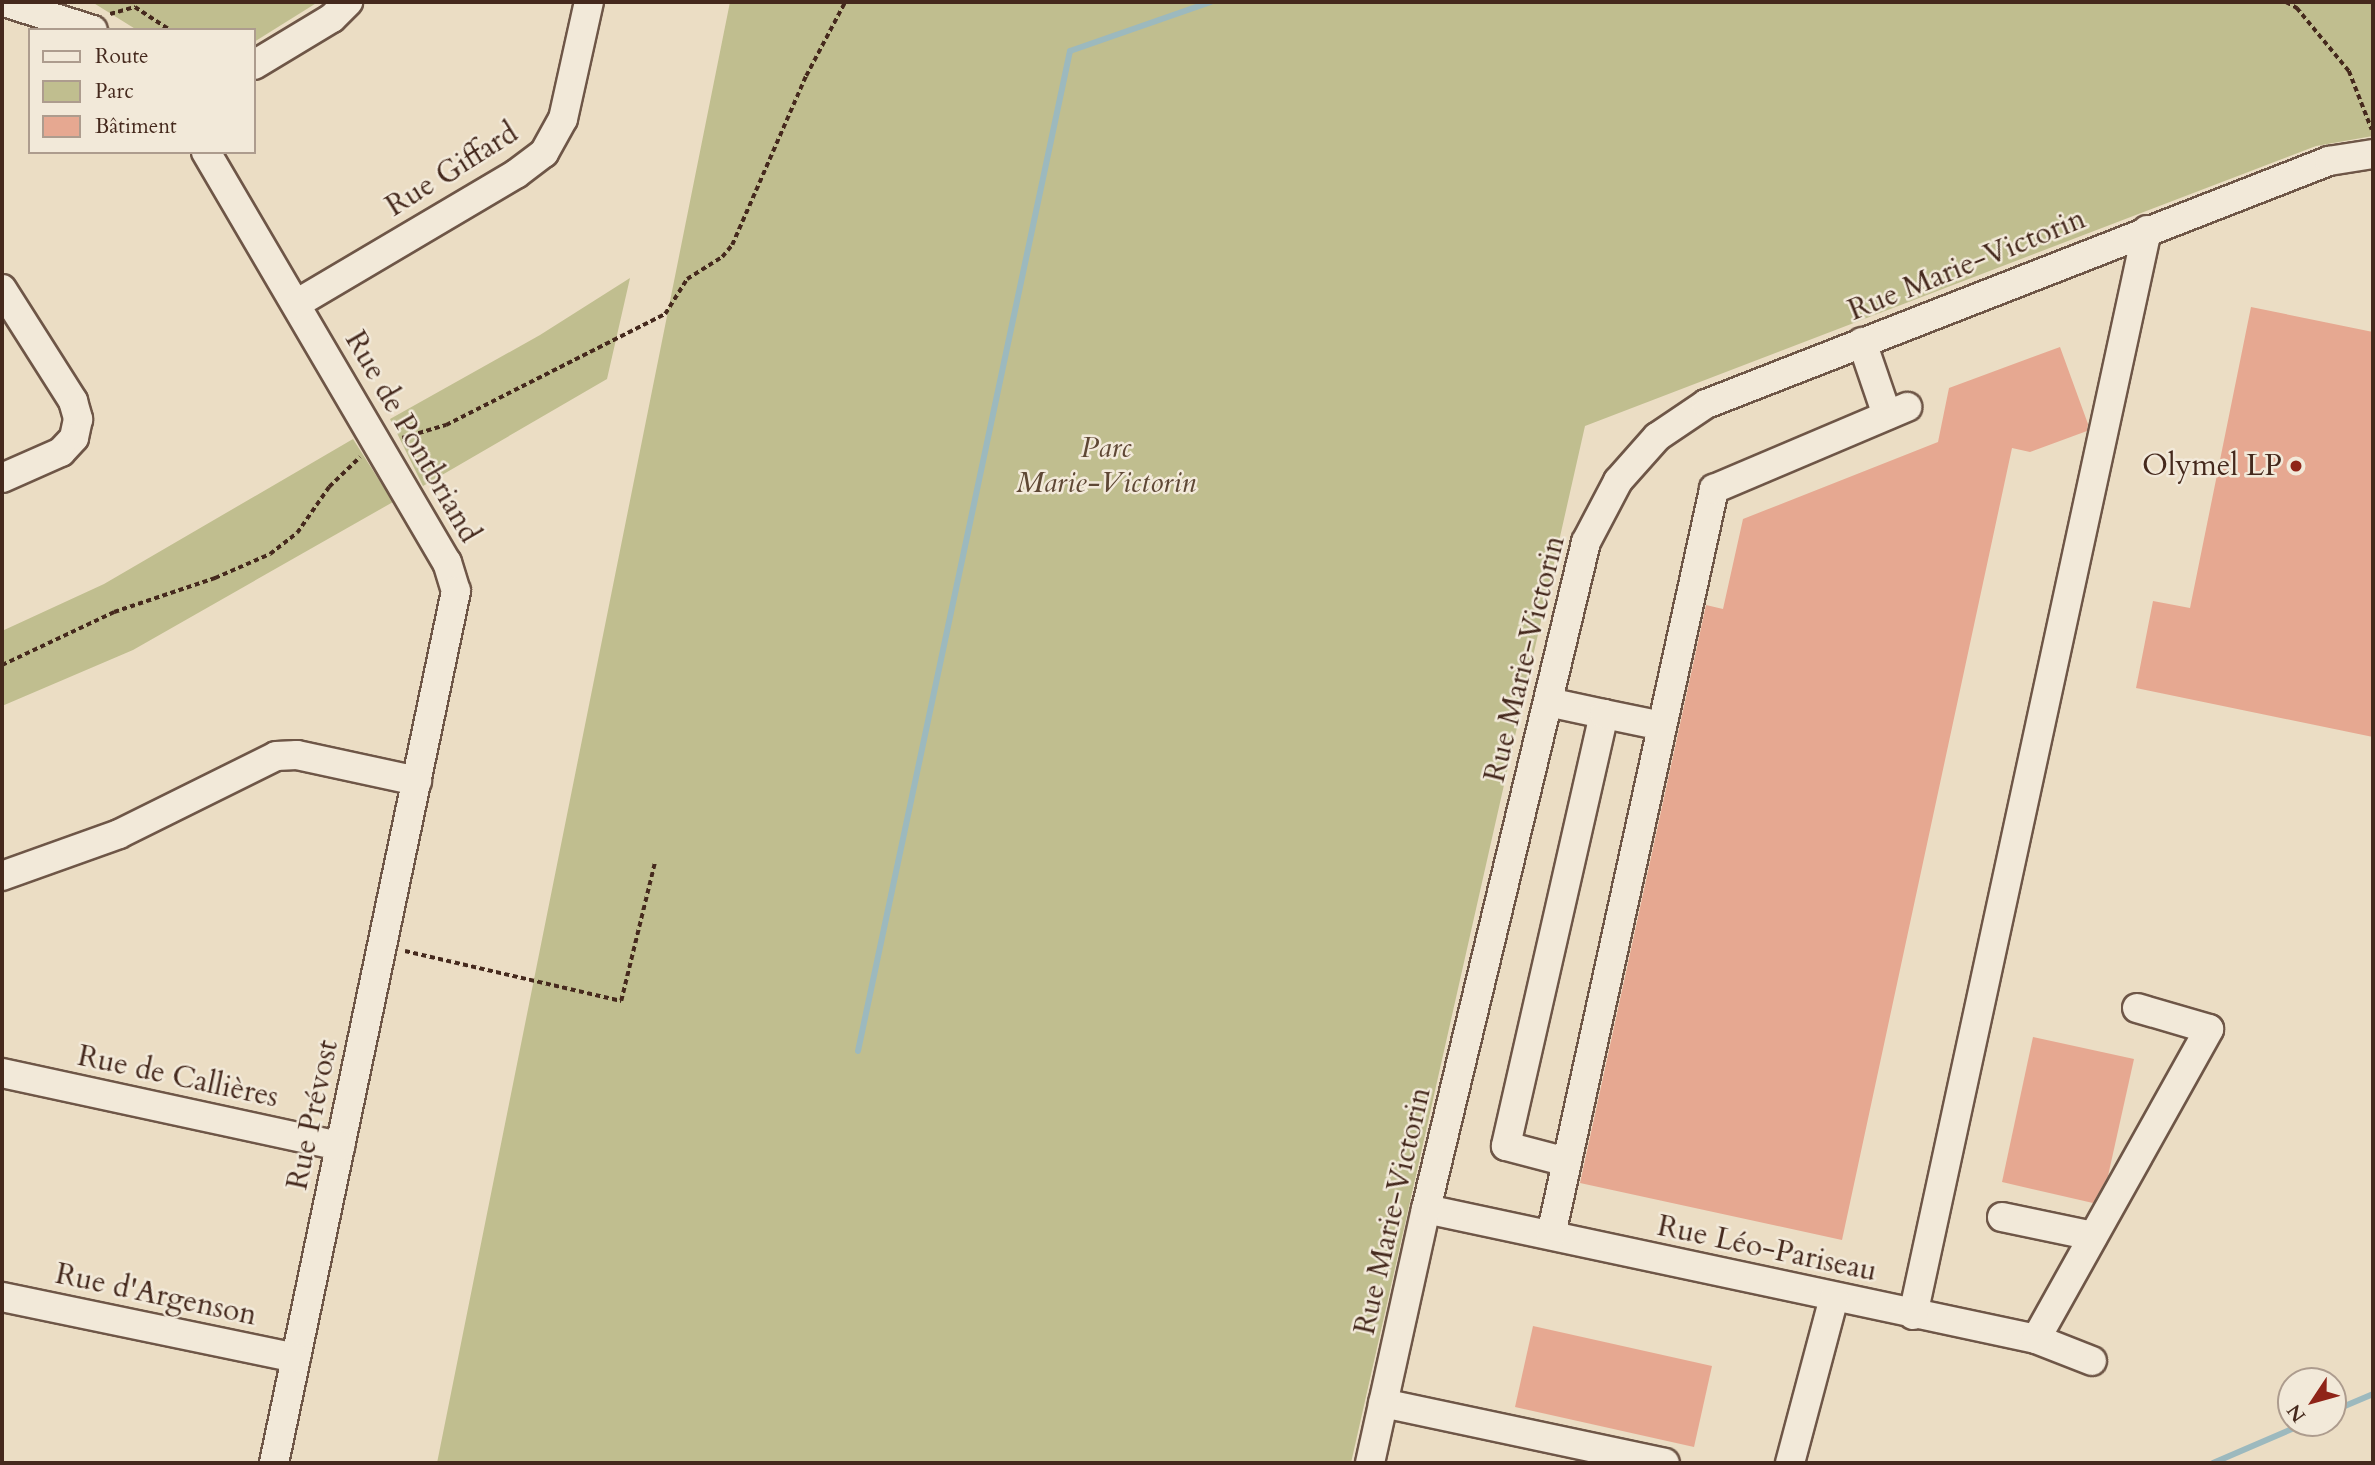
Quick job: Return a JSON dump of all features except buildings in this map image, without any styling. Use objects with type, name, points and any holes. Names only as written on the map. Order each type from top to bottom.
[{"type":"street","points":[[4,2],[87,26]]},
{"type":"street","points":[[256,64],[332,18],[348,2]]},
{"type":"street","name":"Rue Giffard","points":[[296,304],[516,174],[544,153],[563,119],[589,2]]},
{"type":"street","name":"Rue de Pontbriand","points":[[207,154],[447,562],[456,591],[417,781]]},
{"type":"street","name":"Rue Marie-Victorin","points":[[1370,1463],[1426,1209],[1586,542],[1618,481],[1657,437],[1706,404],[2329,161],[2373,154]]},
{"type":"street","points":[[1913,1315],[2147,230]]},
{"type":"street","points":[[2,289],[73,401],[78,419],[74,438],[61,452],[2,478]]},
{"type":"street","points":[[1551,1235],[1714,489],[1897,411],[1862,342]]},
{"type":"street","points":[[1548,702],[1662,726]]},
{"type":"street","points":[[1567,1162],[1506,1146],[1604,714]]},
{"type":"street","points":[[2,876],[119,834],[276,756],[297,755],[417,781]]},
{"type":"street","name":"Rue Prévost","points":[[274,1463],[417,781]]},
{"type":"street","points":[[2035,1339],[2209,1029],[2137,1007]]},
{"type":"street","name":"Rue de Callières","points":[[2,1073],[340,1146]]},
{"type":"street","name":"Rue Léo-Pariseau","points":[[1426,1209],[2035,1339],[2092,1361]]},
{"type":"street","points":[[2002,1217],[2093,1236]]},
{"type":"street","name":"Rue d'Argenson","points":[[2,1297],[296,1358]]},
{"type":"street","points":[[1790,1463],[1834,1298]]},
{"type":"street","points":[[1383,1403],[1665,1463]]},
{"type":"path","points":[[2,666],[114,612],[215,578],[270,554],[297,533],[344,470],[380,447],[446,425],[665,314],[687,279],[722,257],[732,245],[806,76],[845,2]]},
{"type":"path","points":[[2286,2],[2297,8],[2349,71],[2370,115],[2373,136]]},
{"type":"path","points":[[87,26],[135,7],[167,28]]},
{"type":"path","points":[[383,946],[621,1001],[655,862]]},
{"type":"green space","points":[[92,2],[318,2],[256,41],[256,28],[134,28]]},
{"type":"green space","name":"Parc Marie-Victorin","points":[[730,2],[2373,2],[2373,136],[2316,146],[1585,426],[1351,1463],[437,1463]]},
{"type":"green space","points":[[630,278],[607,379],[423,486],[390,419],[540,335]]},
{"type":"green space","points":[[353,439],[393,502],[133,650],[2,706],[2,631],[104,584]]},
{"type":"waterway","points":[[858,1051],[1070,51],[1211,2]]},
{"type":"waterway","points":[[2347,1405],[2373,1394]]},
{"type":"waterway","points":[[2213,1463],[2277,1435]]},
{"type":"place","name":"Olymel LP","points":[[2296,466]]}]
